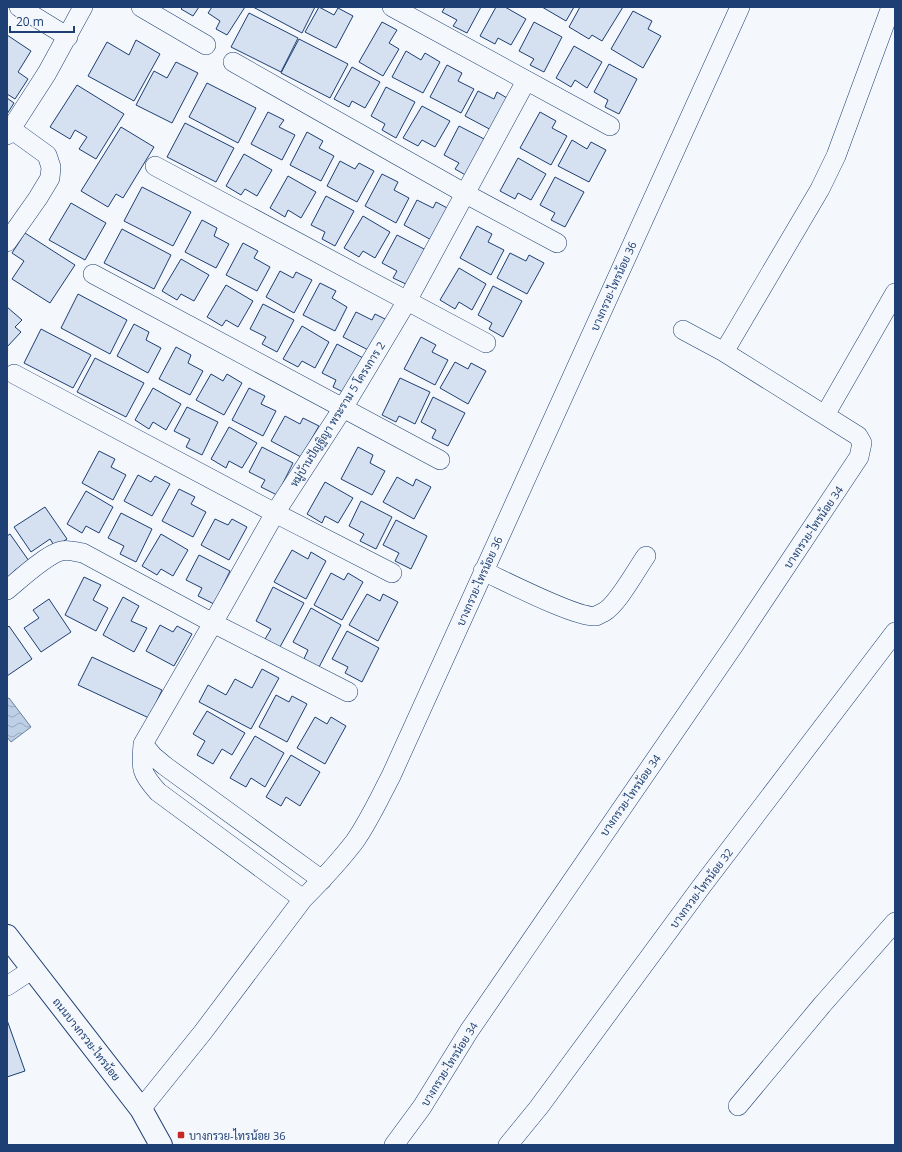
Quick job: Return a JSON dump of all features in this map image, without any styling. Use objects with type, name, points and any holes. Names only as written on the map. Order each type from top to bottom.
[{"type":"main road","name":"ถนนบางกรวย-ไทรน้อย","points":[[7,936],[141,1110],[161,1145]]},
{"type":"street","points":[[19,7],[68,37]]},
{"type":"street","points":[[7,242],[50,178],[51,167],[46,155],[9,132],[47,73],[83,7]]},
{"type":"street","points":[[141,7],[206,45]]},
{"type":"street","points":[[392,7],[610,126]]},
{"type":"street","name":"บางกรวย-ไทรน้อย 36","points":[[141,1110],[303,899],[322,880],[355,840],[371,814],[391,776],[740,7]]},
{"type":"street","points":[[724,352],[820,189],[836,156],[891,7]]},
{"type":"street","points":[[233,62],[466,194],[557,243]]},
{"type":"street","name":"หมู่บ้านปัญฐิญา พระราม 5 โครงการ 2","points":[[143,744],[214,623],[275,513],[343,408],[407,301],[526,81]]},
{"type":"street","points":[[155,166],[486,343]]},
{"type":"street","points":[[93,274],[440,460]]},
{"type":"street","points":[[683,330],[724,352],[825,415],[895,293]]},
{"type":"street","points":[[14,374],[275,513],[392,572]]},
{"type":"street","name":"บางกรวย-ไทรน้อย 34","points":[[394,1145],[422,1107],[469,1031],[734,645],[859,458],[862,443],[858,436],[825,415]]},
{"type":"street","points":[[7,590],[46,559],[61,551],[83,553],[348,692]]},
{"type":"street","points":[[483,571],[563,607],[583,614],[596,616],[606,611],[615,601],[646,556]]},
{"type":"street","name":"บางกรวย-ไทรน้อย 32","points":[[508,1145],[539,1107],[701,887],[895,632]]},
{"type":"street","points":[[143,744],[153,756],[166,766],[322,880]]},
{"type":"street","points":[[143,744],[141,764],[146,779],[158,792],[303,899]]},
{"type":"street","points":[[738,1106],[822,1005],[895,922]]},
{"type":"street","points":[[7,986],[33,969]]},
{"type":"water","points":[[9,698],[31,727],[11,742],[7,737],[7,699]]},
{"type":"building","points":[[183,7],[199,7],[193,16],[181,9]]},
{"type":"building","points":[[212,7],[245,7],[227,35],[216,29],[220,21],[208,13]]},
{"type":"building","points":[[253,7],[315,7],[302,33]]},
{"type":"building","points":[[319,7],[334,15],[338,8],[353,16],[336,48],[305,32]]},
{"type":"building","points":[[445,7],[481,7],[467,33],[453,26],[457,20],[442,12]]},
{"type":"building","points":[[496,7],[505,7],[526,19],[511,45],[498,38],[495,44],[480,36]]},
{"type":"building","points":[[542,7],[574,7],[566,21]]},
{"type":"building","points":[[580,7],[623,7],[602,41],[592,35],[589,39],[569,27]]},
{"type":"building","points":[[633,11],[652,21],[648,29],[661,36],[643,68],[611,49]]},
{"type":"building","points":[[249,13],[298,38],[281,72],[231,47]]},
{"type":"building","points":[[382,22],[397,30],[389,43],[399,49],[383,76],[359,62]]},
{"type":"building","points":[[534,22],[562,37],[544,72],[530,65],[534,59],[519,51]]},
{"type":"building","points":[[7,35],[31,51],[18,72],[28,79],[15,99],[7,94]]},
{"type":"building","points":[[299,39],[348,64],[330,98],[281,73]]},
{"type":"building","points":[[136,40],[160,54],[134,101],[88,76],[107,42],[129,55]]},
{"type":"building","points":[[574,46],[602,62],[587,88],[575,80],[571,87],[556,78]]},
{"type":"building","points":[[406,51],[421,60],[425,53],[440,62],[423,93],[392,77]]},
{"type":"building","points":[[176,62],[198,73],[172,123],[136,105],[154,71],[167,78]]},
{"type":"building","points":[[609,64],[637,79],[619,114],[605,107],[608,100],[594,92]]},
{"type":"building","points":[[447,65],[462,73],[458,81],[474,89],[461,113],[430,97]]},
{"type":"building","points":[[352,67],[380,82],[365,108],[352,101],[349,107],[334,99]]},
{"type":"building","points":[[207,83],[256,108],[238,143],[189,117]]},
{"type":"building","points":[[77,85],[124,114],[96,159],[79,149],[87,137],[75,130],[70,139],[50,127]]},
{"type":"building","points":[[386,87],[415,102],[396,138],[382,130],[385,124],[371,116]]},
{"type":"building","points":[[478,91],[494,99],[497,92],[512,101],[495,132],[465,116]]},
{"type":"building","points":[[7,98],[14,103],[7,114]]},
{"type":"building","points":[[422,106],[450,121],[435,147],[422,140],[418,146],[403,138]]},
{"type":"building","points":[[268,112],[284,120],[279,127],[295,135],[282,160],[251,144]]},
{"type":"building","points":[[540,112],[556,121],[552,128],[567,136],[551,165],[520,148]]},
{"type":"building","points":[[185,123],[234,148],[216,182],[167,157]]},
{"type":"building","points":[[459,126],[488,141],[469,177],[455,169],[459,163],[444,155]]},
{"type":"building","points":[[121,127],[154,147],[123,198],[116,194],[108,207],[81,191]]},
{"type":"building","points":[[307,132],[323,141],[319,148],[334,156],[321,181],[290,165]]},
{"type":"building","points":[[572,140],[587,149],[591,142],[606,150],[589,182],[558,166]]},
{"type":"building","points":[[244,154],[272,170],[257,196],[245,189],[241,195],[226,186]]},
{"type":"building","points":[[518,158],[546,174],[531,200],[518,193],[515,199],[500,191]]},
{"type":"building","points":[[340,161],[355,169],[359,163],[374,171],[357,202],[327,186]]},
{"type":"building","points":[[382,174],[398,182],[394,190],[409,198],[396,223],[365,206]]},
{"type":"building","points":[[288,176],[316,192],[301,218],[288,210],[285,217],[270,208]]},
{"type":"building","points":[[555,177],[584,192],[565,227],[551,220],[555,213],[540,205]]},
{"type":"building","points":[[142,187],[191,212],[173,246],[124,221]]},
{"type":"building","points":[[326,196],[354,211],[335,246],[322,239],[325,232],[311,225]]},
{"type":"building","points":[[417,200],[433,208],[436,202],[451,210],[435,242],[404,225]]},
{"type":"building","points":[[71,203],[106,223],[85,260],[49,240]]},
{"type":"building","points":[[363,216],[390,232],[375,258],[363,251],[359,257],[344,248]]},
{"type":"building","points":[[202,220],[217,228],[214,236],[229,244],[216,268],[185,252]]},
{"type":"building","points":[[477,226],[492,234],[488,242],[504,250],[491,275],[460,258]]},
{"type":"building","points":[[122,229],[171,255],[154,289],[104,263]]},
{"type":"building","points":[[25,233],[75,265],[50,303],[12,279],[24,261],[12,253]]},
{"type":"building","points":[[397,235],[426,250],[408,285],[393,278],[397,271],[382,263]]},
{"type":"building","points":[[243,243],[258,251],[254,258],[270,267],[257,291],[226,275]]},
{"type":"building","points":[[510,253],[526,261],[529,255],[544,263],[527,294],[497,278]]},
{"type":"building","points":[[181,259],[209,275],[194,301],[181,294],[177,300],[162,291]]},
{"type":"building","points":[[459,268],[486,284],[472,310],[459,302],[455,309],[440,300]]},
{"type":"building","points":[[280,271],[293,278],[296,272],[312,280],[294,313],[266,297]]},
{"type":"building","points":[[320,283],[336,291],[332,298],[347,307],[335,331],[303,315]]},
{"type":"building","points":[[226,285],[253,301],[238,327],[226,320],[222,326],[207,317]]},
{"type":"building","points":[[493,286],[522,301],[503,337],[489,329],[492,323],[478,315]]},
{"type":"building","points":[[78,294],[127,320],[110,354],[61,328]]},
{"type":"building","points":[[263,304],[294,320],[277,352],[262,344],[266,337],[250,329]]},
{"type":"building","points":[[7,307],[22,320],[15,327],[21,332],[7,347]]},
{"type":"building","points":[[356,312],[372,320],[375,314],[391,322],[374,353],[343,337]]},
{"type":"building","points":[[134,324],[149,332],[146,340],[161,348],[148,373],[117,356]]},
{"type":"building","points":[[302,326],[329,342],[315,368],[302,361],[298,367],[283,359]]},
{"type":"building","points":[[41,329],[91,355],[73,388],[24,363]]},
{"type":"building","points":[[421,337],[436,345],[432,352],[448,360],[435,385],[404,369]]},
{"type":"building","points":[[337,344],[365,359],[347,394],[333,387],[336,380],[322,373]]},
{"type":"building","points":[[176,347],[191,355],[188,363],[203,371],[190,395],[159,379]]},
{"type":"building","points":[[95,358],[144,383],[126,417],[77,392]]},
{"type":"building","points":[[455,362],[468,369],[471,363],[486,371],[468,404],[440,388]]},
{"type":"building","points":[[211,374],[223,381],[227,374],[242,383],[224,415],[196,400]]},
{"type":"building","points":[[400,378],[430,392],[415,424],[399,416],[396,422],[382,415]]},
{"type":"building","points":[[153,388],[181,404],[166,430],[153,422],[149,429],[135,420]]},
{"type":"building","points":[[249,388],[265,396],[261,404],[276,411],[263,436],[232,420]]},
{"type":"building","points":[[433,397],[465,413],[448,446],[432,438],[436,430],[421,422]]},
{"type":"building","points":[[187,407],[218,422],[202,455],[186,447],[190,439],[174,431]]},
{"type":"building","points":[[285,416],[300,424],[303,418],[319,426],[301,457],[271,441]]},
{"type":"building","points":[[229,427],[257,443],[242,468],[229,461],[226,468],[211,459]]},
{"type":"building","points":[[262,447],[293,463],[277,495],[261,487],[265,480],[249,472]]},
{"type":"building","points":[[358,447],[373,455],[370,463],[385,471],[372,495],[341,479]]},
{"type":"building","points":[[99,451],[115,459],[111,467],[126,475],[113,500],[82,483]]},
{"type":"building","points":[[138,475],[151,482],[155,476],[170,484],[152,516],[124,501]]},
{"type":"building","points":[[397,477],[413,486],[416,479],[431,487],[414,519],[383,502]]},
{"type":"building","points":[[325,482],[353,498],[338,523],[325,516],[322,523],[307,514]]},
{"type":"building","points":[[179,489],[195,497],[191,504],[206,512],[193,537],[162,521]]},
{"type":"building","points":[[86,491],[113,507],[99,533],[86,526],[82,533],[67,524]]},
{"type":"building","points":[[361,501],[392,517],[376,549],[360,541],[364,534],[349,526]]},
{"type":"building","points":[[45,507],[67,539],[55,547],[50,539],[31,552],[14,527]]},
{"type":"building","points":[[121,513],[152,529],[136,562],[120,554],[124,546],[108,538]]},
{"type":"building","points":[[215,519],[228,525],[232,519],[247,527],[229,560],[201,545]]},
{"type":"building","points":[[396,520],[427,536],[411,569],[395,561],[399,553],[383,545]]},
{"type":"building","points":[[10,534],[29,561],[14,571],[20,579],[7,588],[7,536]]},
{"type":"building","points":[[161,534],[188,550],[173,576],[161,569],[157,575],[142,566]]},
{"type":"building","points":[[292,550],[308,559],[311,552],[326,561],[306,599],[274,582]]},
{"type":"building","points":[[199,555],[230,571],[214,604],[198,596],[202,588],[186,580]]},
{"type":"building","points":[[331,573],[344,580],[348,573],[363,582],[342,620],[314,605]]},
{"type":"building","points":[[84,577],[101,585],[93,600],[108,608],[96,631],[65,615]]},
{"type":"building","points":[[273,587],[304,603],[280,647],[265,639],[271,629],[256,621]]},
{"type":"building","points":[[367,594],[380,601],[383,594],[398,602],[378,641],[349,625]]},
{"type":"building","points":[[123,597],[139,606],[131,621],[147,628],[134,652],[103,635]]},
{"type":"building","points":[[49,599],[71,632],[41,652],[24,628],[39,618],[33,610]]},
{"type":"building","points":[[311,608],[341,625],[318,669],[303,661],[308,650],[293,642]]},
{"type":"building","points":[[160,625],[173,632],[177,626],[192,634],[174,666],[146,651]]},
{"type":"building","points":[[9,626],[32,659],[7,676],[7,628]]},
{"type":"building","points":[[347,631],[379,648],[362,682],[345,673],[348,667],[332,659]]},
{"type":"building","points":[[92,657],[162,690],[149,718],[78,685]]},
{"type":"building","points":[[262,669],[279,678],[251,729],[199,702],[208,685],[226,695],[235,679],[252,688]]},
{"type":"building","points":[[276,695],[289,702],[292,696],[307,704],[287,742],[259,727]]},
{"type":"building","points":[[207,711],[245,733],[232,755],[222,749],[213,764],[197,755],[205,741],[193,734]]},
{"type":"building","points":[[315,717],[327,724],[331,717],[346,726],[325,764],[297,748]]},
{"type":"building","points":[[255,736],[284,753],[265,787],[251,778],[246,787],[230,778]]},
{"type":"building","points":[[291,755],[320,772],[300,806],[286,797],[281,806],[266,797]]},
{"type":"building","points":[[7,1020],[25,1071],[7,1077]]},
{"type":"place","name":"บางกรวย-ไทรน้อย 36","points":[[181,1135]]}]
